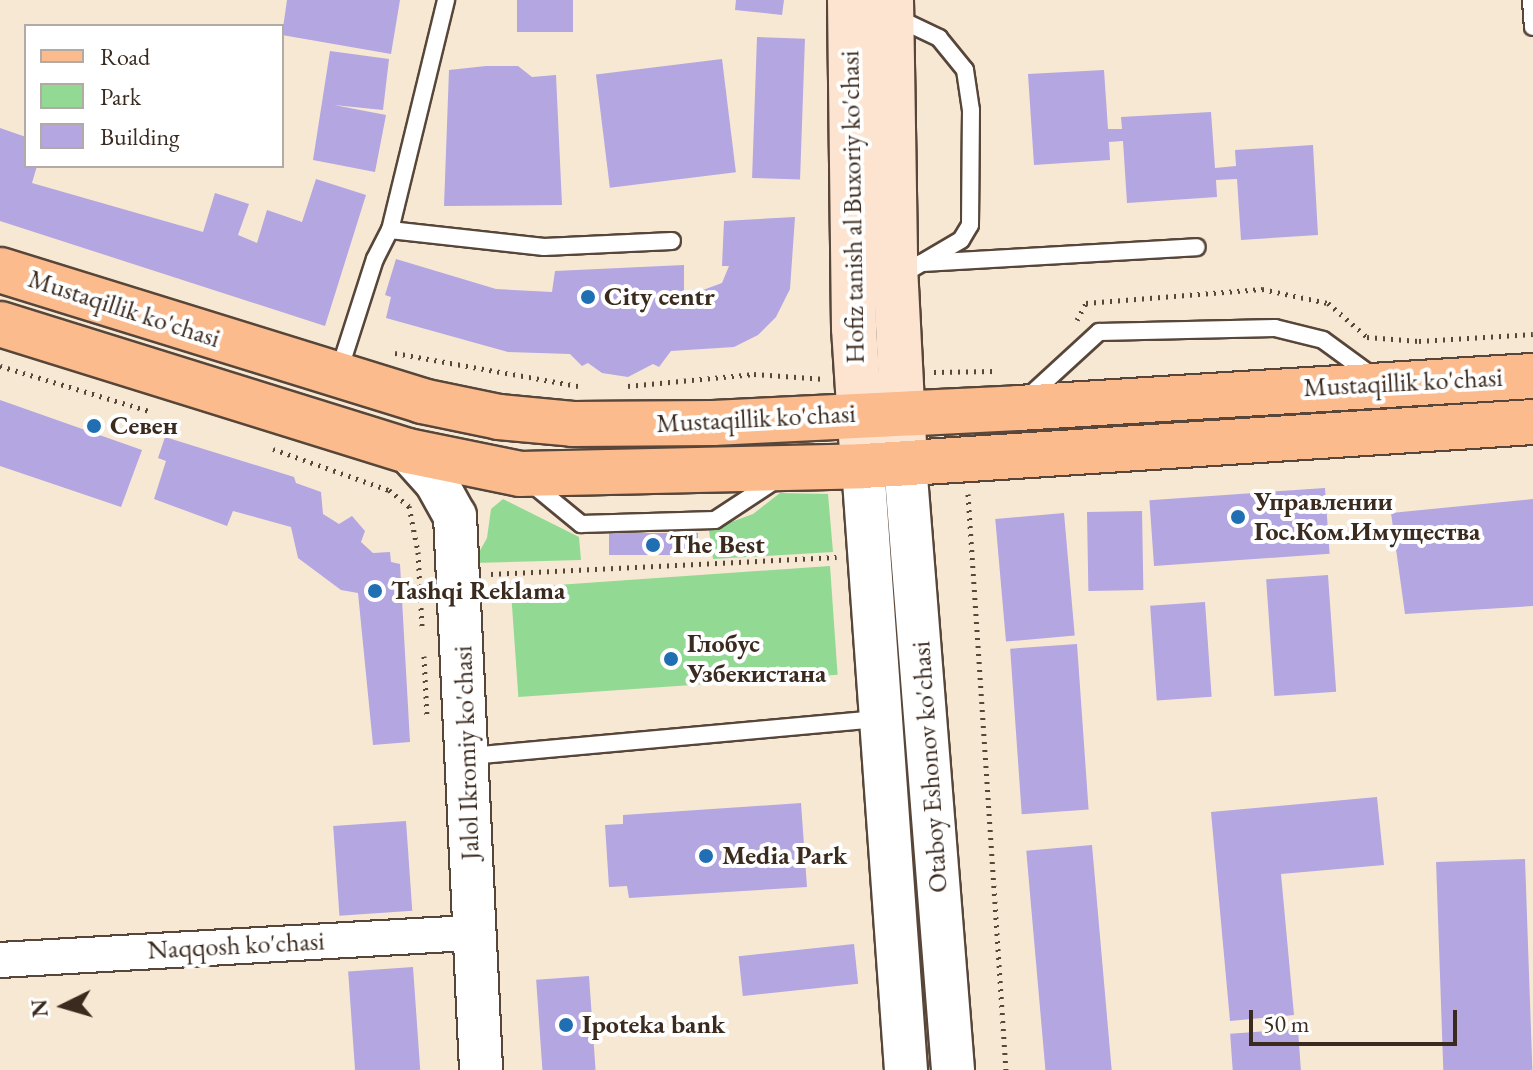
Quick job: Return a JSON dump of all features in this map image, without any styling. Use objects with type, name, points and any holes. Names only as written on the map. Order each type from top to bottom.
[{"type":"main road","name":"Hofiz tanish al Buxoriy ko'chasi","points":[[850,0],[858,397],[863,466]]},
{"type":"main road","name":"Hofiz tanish al Buxoriy ko'chasi","points":[[891,8],[908,271],[901,395],[905,464]]},
{"type":"main road","name":"Mustaqillik ko'chasi","points":[[0,270],[337,375],[499,417],[573,424],[858,397],[901,395],[1018,408],[1533,376]]},
{"type":"main road","name":"Mustaqillik ko'chasi","points":[[0,324],[408,451],[520,474],[905,464],[1533,422]]},
{"type":"street","name":"Jalol Ikromiy ko'chasi","points":[[408,451],[436,482],[455,516],[439,576],[470,756],[472,933],[481,1070]]},
{"type":"street","name":"Otaboy Eshonov ko'chasi","points":[[905,464],[953,1070]]},
{"type":"street","name":"Otaboy Eshonov ko'chasi","points":[[863,466],[906,1070]]},
{"type":"street","name":"Naqqosh ko'chasi","points":[[0,960],[472,933]]},
{"type":"lane","points":[[337,375],[375,259],[390,230],[446,0]]},
{"type":"lane","points":[[1531,0],[1533,27]]},
{"type":"lane","points":[[891,8],[939,38],[965,70],[971,110],[970,225],[961,240],[908,271]]},
{"type":"lane","points":[[390,230],[544,247],[672,241]]},
{"type":"lane","points":[[908,271],[1197,247]]},
{"type":"lane","points":[[1018,408],[1049,374],[1099,332],[1275,328],[1323,340],[1382,384]]},
{"type":"lane","points":[[470,756],[881,719]]},
{"type":"path","points":[[1074,327],[1086,303],[1262,289],[1328,303],[1367,337],[1419,341],[1533,334]]},
{"type":"path","points":[[383,350],[584,387]]},
{"type":"path","points":[[0,366],[155,413]]},
{"type":"path","points":[[901,395],[953,368],[1049,374]]},
{"type":"path","points":[[611,388],[754,374],[858,397]]},
{"type":"path","points":[[257,444],[389,490],[409,506],[439,576],[423,637]]},
{"type":"path","points":[[967,480],[1006,1070]]},
{"type":"path","points":[[439,576],[870,556]]},
{"type":"path","points":[[424,651],[427,721]]},
{"type":"green space","points":[[780,493],[828,494],[833,552],[713,559],[709,530],[753,514]]},
{"type":"green space","points":[[503,499],[579,537],[581,560],[473,563],[487,538],[491,509]]},
{"type":"green space","points":[[830,566],[838,675],[518,697],[511,588]]},
{"type":"building","points":[[287,0],[400,0],[391,54],[284,35]]},
{"type":"building","points":[[517,0],[573,0],[573,32],[517,32]]},
{"type":"building","points":[[736,0],[784,0],[782,15],[735,10]]},
{"type":"building","points":[[757,37],[805,39],[800,180],[752,178]]},
{"type":"building","points":[[330,51],[389,59],[383,110],[334,105],[386,115],[375,172],[313,160]]},
{"type":"building","points":[[722,59],[736,172],[610,188],[596,74]]},
{"type":"building","points":[[518,66],[532,77],[556,75],[562,205],[444,206],[449,70]]},
{"type":"building","points":[[1104,70],[1108,129],[1122,129],[1121,117],[1211,112],[1215,168],[1236,166],[1235,150],[1313,145],[1318,235],[1241,240],[1237,179],[1216,180],[1217,197],[1127,203],[1123,141],[1109,142],[1110,160],[1034,165],[1028,74]]},
{"type":"building","points":[[0,128],[24,136],[24,168],[36,168],[32,183],[203,232],[215,193],[249,204],[238,235],[257,243],[267,210],[302,222],[316,179],[366,195],[325,326],[0,221]]},
{"type":"building","name":"City centr","points":[[795,217],[790,289],[776,317],[758,335],[734,347],[671,351],[659,367],[653,364],[628,377],[602,373],[588,363],[582,366],[570,354],[508,352],[386,318],[391,297],[385,295],[396,259],[496,289],[552,292],[555,271],[684,265],[684,297],[722,283],[729,266],[722,266],[724,221]]},
{"type":"building","points":[[0,400],[142,450],[121,507],[0,466]]},
{"type":"building","name":"Tashqi Reklama","points":[[165,437],[294,477],[296,483],[321,492],[323,514],[339,524],[352,516],[365,531],[361,542],[373,553],[390,552],[391,562],[400,564],[410,742],[373,745],[358,593],[341,590],[298,558],[291,527],[233,511],[227,526],[154,499],[166,461],[158,458]]},
{"type":"building","points":[[1325,488],[1330,554],[1154,566],[1149,500]]},
{"type":"building","points":[[1533,499],[1533,606],[1405,614],[1391,513]]},
{"type":"building","points":[[1142,511],[1143,590],[1088,591],[1087,512]]},
{"type":"building","points":[[1064,513],[1075,636],[1006,642],[995,519]]},
{"type":"building","name":"The Best","points":[[609,533],[698,533],[698,555],[609,555]]},
{"type":"building","points":[[1328,575],[1336,692],[1274,696],[1266,579]]},
{"type":"building","points":[[1205,602],[1212,697],[1157,701],[1150,606]]},
{"type":"building","points":[[1077,644],[1089,810],[1022,814],[1010,649]]},
{"type":"building","points":[[1377,797],[1384,865],[1281,874],[1294,1015],[1230,1021],[1211,812]]},
{"type":"building","name":"Media Park","points":[[801,803],[807,887],[629,898],[627,886],[609,887],[605,825],[623,824],[623,815]]},
{"type":"building","points":[[406,821],[412,911],[339,916],[333,826]]},
{"type":"building","points":[[1092,845],[1112,1070],[1045,1070],[1026,851]]},
{"type":"building","points":[[1525,859],[1532,1070],[1443,1070],[1436,862]]},
{"type":"building","points":[[854,944],[858,984],[743,996],[739,956]]},
{"type":"building","points":[[413,967],[420,1070],[355,1070],[348,972]]},
{"type":"building","name":"Ipoteka bank","points":[[589,976],[596,1070],[542,1070],[536,980]]},
{"type":"building","points":[[1298,1029],[1301,1070],[1233,1070],[1230,1034]]},
{"type":"place","name":"City centr","points":[[588,297]]},
{"type":"place","name":"Севен","points":[[94,426]]},
{"type":"place","name":"Управлении Гос.Ком.Имущества","points":[[1238,517]]},
{"type":"place","name":"The Best","points":[[653,545]]},
{"type":"place","name":"Tashqi Reklama","points":[[375,591]]},
{"type":"place","name":"Глобус Узбекистана","points":[[671,659]]},
{"type":"place","name":"Media Park","points":[[706,856]]},
{"type":"place","name":"Ipoteka bank","points":[[566,1025]]}]
